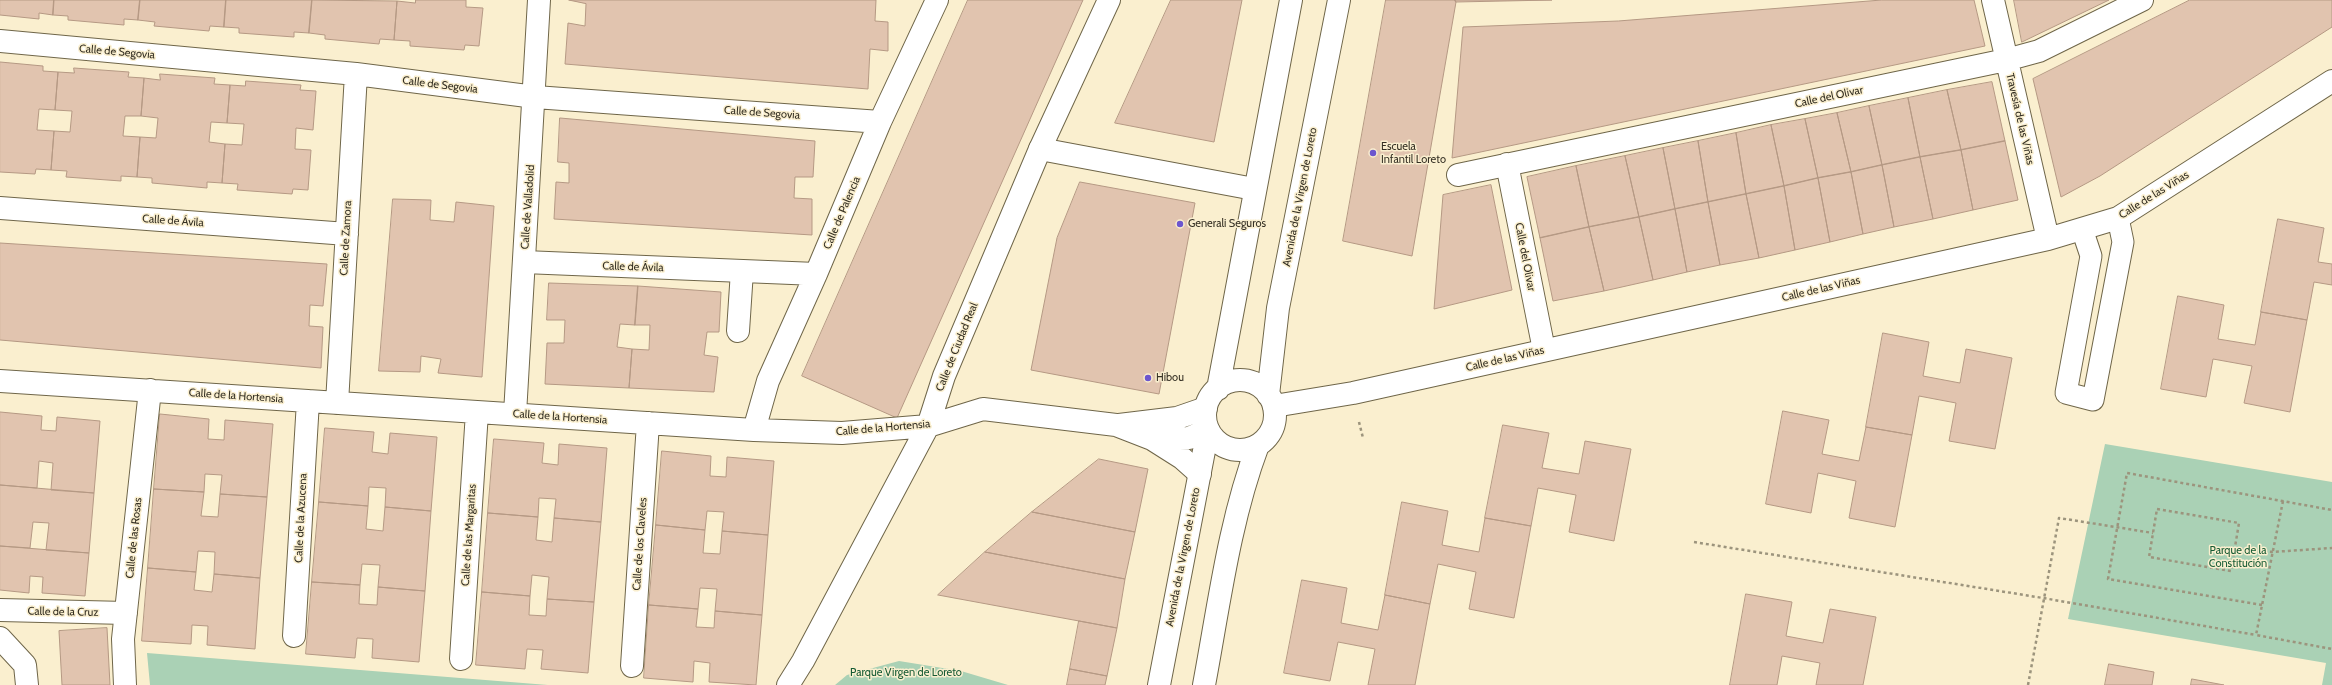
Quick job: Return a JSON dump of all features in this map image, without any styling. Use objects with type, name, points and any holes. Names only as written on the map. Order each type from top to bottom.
[{"type":"street","name":"Calle de Valladolid","points":[[515,414],[539,0]]},
{"type":"street","name":"Calle de Palencia","points":[[754,430],[768,381],[816,274],[880,122],[937,0]]},
{"type":"street","name":"Calle de Ciudad Real","points":[[788,685],[803,661],[928,426],[944,376],[1040,149],[1109,0]]},
{"type":"street","points":[[1218,389],[1236,297],[1254,189],[1291,0]]},
{"type":"street","name":"Avenida de la Virgen de Loreto","points":[[1204,685],[1233,534],[1251,466],[1258,446],[1267,438],[1273,428],[1275,418],[1271,400],[1278,308],[1339,0]]},
{"type":"street","name":"Travesía de las Viñas","points":[[1993,0],[2048,239]]},
{"type":"street","name":"Calle del Olivar","points":[[1458,175],[2006,60],[2039,51],[2142,0]]},
{"type":"street","name":"Calle de Segovia","points":[[0,41],[356,74],[534,97],[880,122]]},
{"type":"street","name":"Calle de Zamora","points":[[337,403],[356,74]]},
{"type":"street","name":"Calle de las Viñas","points":[[1271,400],[1353,394],[1544,350],[2048,239],[2082,229],[2118,218],[2332,81]]},
{"type":"street","points":[[1040,149],[1254,189]]},
{"type":"street","name":"Calle del Olivar","points":[[1507,164],[1544,350]]},
{"type":"street","name":"Calle de Ávila","points":[[0,208],[347,234]]},
{"type":"street","name":"Calle de Ávila","points":[[524,262],[816,274]]},
{"type":"street","points":[[738,330],[742,271]]},
{"type":"street","points":[[1206,408],[1210,397],[1218,389],[1230,382],[1244,380],[1258,385],[1271,400]]},
{"type":"street","name":"Calle de la Hortensia","points":[[0,381],[754,430],[842,433],[928,426],[983,409],[1116,425],[1152,438],[1182,458],[1200,474]]},
{"type":"street","name":"Calle de las Rosas","points":[[125,685],[123,639],[150,390]]},
{"type":"street","name":"Calle de la Azucena","points":[[294,636],[308,400]]},
{"type":"street","name":"Avenida de la Virgen de Loreto","points":[[1159,685],[1208,430],[1205,419],[1206,408]]},
{"type":"street","name":"Calle de la Hortensia","points":[[1116,425],[1177,418],[1206,408]]},
{"type":"street","name":"Calle de las Margaritas","points":[[461,659],[477,412]]},
{"type":"street","name":"Calle de los Claveles","points":[[632,666],[648,423]]},
{"type":"street","points":[[1208,430],[1217,442],[1230,448],[1244,450],[1258,446]]},
{"type":"street","name":"Calle de la Hortensia","points":[[1152,438],[1189,438],[1208,430]]},
{"type":"street","name":"Calle de la Cruz","points":[[0,610],[126,613]]},
{"type":"street","points":[[0,638],[25,666],[27,685]]},
{"type":"lane","points":[[2082,229],[2091,256],[2066,393],[2093,400],[2123,242],[2118,218]]},
{"type":"path","points":[[2262,605],[2108,579],[2127,473],[2332,510]]},
{"type":"path","points":[[2256,635],[2283,501]]},
{"type":"path","points":[[2157,509],[2239,523],[2231,571],[2149,556],[2153,533],[2157,509]]},
{"type":"path","points":[[2028,685],[2059,518],[2153,533]]},
{"type":"path","points":[[1694,542],[2043,598],[2332,649]]},
{"type":"path","points":[[2234,549],[2272,552],[2332,548]]},
{"type":"green space","name":"Parque de la Constitución","points":[[2105,444],[2332,482],[2332,685],[2322,685],[2326,663],[2068,619]]},
{"type":"green space","points":[[147,653],[548,685],[150,685]]},
{"type":"green space","name":"Parque Virgen de Loreto","points":[[899,661],[961,671],[1008,685],[835,685],[847,675]]},
{"type":"building","points":[[0,0],[54,0],[53,15],[39,13],[39,19],[0,15]]},
{"type":"building","points":[[54,0],[140,0],[138,20],[124,19],[124,25],[68,20],[68,16],[53,15]]},
{"type":"building","points":[[140,0],[226,0],[224,27],[210,26],[209,31],[154,26],[155,22],[138,20]]},
{"type":"building","points":[[226,0],[312,0],[309,33],[294,32],[294,37],[239,33],[239,28],[224,27]]},
{"type":"building","points":[[312,0],[397,1],[394,40],[380,39],[379,44],[325,39],[325,35],[309,33]]},
{"type":"building","points":[[416,0],[466,0],[466,7],[483,8],[479,46],[465,45],[464,50],[410,46],[410,41],[394,40],[397,1],[415,3]]},
{"type":"building","points":[[569,0],[876,0],[875,21],[888,22],[888,51],[870,49],[868,89],[565,64],[568,23],[585,26],[586,4]]},
{"type":"building","points":[[968,0],[1083,0],[897,418],[802,376]]},
{"type":"building","points":[[1171,0],[1242,0],[1214,142],[1115,123]]},
{"type":"building","points":[[1386,0],[1455,0],[1456,2],[1412,256],[1343,241]]},
{"type":"building","points":[[1455,0],[1552,0],[1456,2]]},
{"type":"building","points":[[1882,0],[1974,0],[1985,46],[1452,158],[1463,27],[1618,21]]},
{"type":"building","points":[[2014,0],[2109,0],[2022,42]]},
{"type":"building","points":[[2190,0],[2332,0],[2332,27],[2100,176],[2061,197],[2033,79]]},
{"type":"building","points":[[0,62],[43,66],[43,71],[58,72],[55,110],[39,109],[37,130],[54,131],[51,170],[36,169],[35,174],[0,172]]},
{"type":"building","points":[[74,68],[129,72],[128,77],[144,78],[141,116],[125,116],[123,136],[140,137],[137,177],[121,176],[121,181],[66,177],[67,171],[51,170],[54,131],[70,132],[72,111],[55,110],[58,72],[74,73]]},
{"type":"building","points":[[160,74],[215,78],[214,84],[230,85],[227,123],[211,122],[209,142],[225,144],[222,183],[207,182],[207,188],[152,183],[152,178],[137,177],[140,137],[156,138],[158,118],[141,116],[144,78],[160,80]]},
{"type":"building","points":[[246,81],[301,85],[300,90],[316,91],[313,130],[296,128],[295,149],[311,150],[308,190],[293,189],[292,194],[237,190],[238,184],[222,183],[225,144],[242,145],[244,124],[227,123],[230,85],[245,86]]},
{"type":"building","points":[[1992,82],[2005,141],[1961,150],[1947,90]]},
{"type":"building","points":[[1947,90],[1961,150],[1920,157],[1908,98]]},
{"type":"building","points":[[1908,98],[1920,157],[1882,165],[1869,106]]},
{"type":"building","points":[[1869,106],[1882,165],[1851,172],[1837,113]]},
{"type":"building","points":[[1837,113],[1851,172],[1818,178],[1805,119]]},
{"type":"building","points":[[560,118],[815,141],[813,177],[795,177],[794,198],[812,199],[812,235],[554,219],[556,182],[569,183],[569,163],[558,162]]},
{"type":"building","points":[[1805,119],[1818,178],[1784,186],[1771,125]]},
{"type":"building","points":[[1771,125],[1784,186],[1746,194],[1736,133]]},
{"type":"building","points":[[1736,133],[1746,194],[1708,202],[1698,141]]},
{"type":"building","points":[[1698,141],[1708,202],[1675,209],[1663,148]]},
{"type":"building","points":[[2005,141],[2018,200],[1973,210],[1961,150]]},
{"type":"building","points":[[1663,148],[1675,209],[1639,217],[1625,156]]},
{"type":"building","points":[[1961,150],[1973,210],[1933,219],[1920,157]]},
{"type":"building","points":[[1625,156],[1639,217],[1589,227],[1576,166]]},
{"type":"building","points":[[1920,157],[1933,219],[1894,227],[1882,165]]},
{"type":"building","points":[[1882,165],[1894,227],[1863,234],[1851,172]]},
{"type":"building","points":[[1576,166],[1589,227],[1540,238],[1527,177]]},
{"type":"building","points":[[1851,172],[1863,234],[1830,242],[1818,178]]},
{"type":"building","points":[[1818,178],[1830,242],[1795,250],[1784,186]]},
{"type":"building","points":[[1080,182],[1195,203],[1159,394],[1031,370],[1057,238]]},
{"type":"building","points":[[1491,185],[1512,290],[1434,309],[1443,195]]},
{"type":"building","points":[[1784,186],[1795,250],[1759,258],[1746,194]]},
{"type":"building","points":[[1746,194],[1759,258],[1720,265],[1708,202]]},
{"type":"building","points":[[393,199],[431,200],[430,220],[454,222],[456,202],[494,206],[482,377],[438,373],[441,359],[421,356],[420,372],[379,371]]},
{"type":"building","points":[[1708,202],[1720,265],[1687,272],[1675,209]]},
{"type":"building","points":[[1675,209],[1687,272],[1653,280],[1639,217]]},
{"type":"building","points":[[1639,217],[1653,280],[1604,291],[1589,227]]},
{"type":"building","points":[[2278,219],[2324,228],[2318,262],[2332,264],[2332,285],[2314,282],[2307,320],[2261,312]]},
{"type":"building","points":[[1589,227],[1604,291],[1553,301],[1540,238]]},
{"type":"building","points":[[0,243],[327,264],[323,306],[310,305],[309,326],[323,327],[321,368],[0,340]]},
{"type":"building","points":[[549,283],[638,286],[635,325],[620,324],[617,347],[632,349],[629,388],[545,384],[547,343],[564,343],[565,320],[547,320]]},
{"type":"building","points":[[638,286],[721,292],[719,332],[707,332],[704,355],[718,357],[714,392],[629,388],[632,349],[649,350],[650,325],[635,325]]},
{"type":"building","points":[[2178,296],[2224,305],[2218,339],[2255,345],[2261,312],[2307,320],[2290,412],[2244,403],[2252,366],[2213,359],[2206,397],[2161,389]]},
{"type":"building","points":[[1883,333],[1929,342],[1923,376],[1960,383],[1966,349],[2012,358],[1995,449],[1949,441],[1956,403],[1919,396],[1912,435],[1866,427]]},
{"type":"building","points":[[1783,411],[1829,420],[1822,454],[1859,461],[1866,427],[1912,435],[1895,527],[1849,518],[1856,481],[1818,473],[1811,513],[1766,504]]},
{"type":"building","points":[[0,412],[42,416],[41,430],[56,431],[57,417],[100,421],[94,493],[51,490],[53,463],[39,461],[37,488],[0,485]]},
{"type":"building","points":[[160,414],[209,419],[208,439],[224,440],[225,420],[273,424],[267,497],[220,494],[222,475],[205,474],[204,492],[154,489]]},
{"type":"building","points":[[1503,425],[1549,433],[1542,468],[1579,474],[1585,441],[1631,449],[1614,541],[1569,532],[1576,495],[1538,488],[1531,526],[1485,518]]},
{"type":"building","points":[[325,428],[374,432],[372,452],[388,454],[390,433],[437,437],[431,511],[385,507],[386,488],[369,487],[368,506],[319,502]]},
{"type":"building","points":[[494,439],[544,443],[542,463],[558,465],[559,444],[607,448],[601,522],[554,518],[556,499],[539,498],[538,517],[488,513]]},
{"type":"building","points":[[662,451],[711,456],[710,476],[726,477],[727,457],[774,461],[768,535],[722,531],[724,512],[707,511],[705,530],[656,525]]},
{"type":"building","points":[[1099,459],[1148,469],[1135,532],[1032,512]]},
{"type":"building","points":[[0,485],[94,493],[89,553],[46,550],[49,523],[33,522],[30,548],[0,546]]},
{"type":"building","points":[[154,489],[204,492],[201,516],[218,517],[220,494],[267,497],[260,578],[214,574],[215,552],[198,551],[196,572],[148,568]]},
{"type":"building","points":[[319,502],[368,506],[366,529],[383,531],[385,507],[431,511],[425,591],[378,587],[380,565],[362,564],[360,585],[312,582]]},
{"type":"building","points":[[1402,502],[1448,511],[1442,545],[1479,552],[1485,518],[1531,526],[1514,618],[1469,609],[1476,572],[1438,564],[1430,604],[1385,595]]},
{"type":"building","points":[[1032,512],[1135,532],[1125,579],[985,552]]},
{"type":"building","points":[[488,513],[538,517],[536,540],[552,542],[554,518],[601,522],[594,602],[547,599],[549,577],[532,575],[530,596],[482,592]]},
{"type":"building","points":[[656,525],[705,530],[703,553],[720,554],[722,531],[768,535],[762,615],[715,611],[717,589],[700,588],[698,609],[649,605]]},
{"type":"building","points":[[0,546],[89,553],[85,596],[42,593],[43,577],[30,576],[29,593],[0,590]]},
{"type":"building","points":[[985,552],[1125,579],[1117,628],[938,595]]},
{"type":"building","points":[[148,568],[196,572],[194,590],[212,592],[214,574],[260,578],[255,649],[207,645],[208,626],[192,625],[191,644],[142,641]]},
{"type":"building","points":[[1302,580],[1347,588],[1341,623],[1378,630],[1385,595],[1430,604],[1415,685],[1368,685],[1375,649],[1338,642],[1330,681],[1284,673]]},
{"type":"building","points":[[312,582],[360,585],[359,604],[377,605],[378,587],[425,591],[419,662],[372,658],[373,639],[357,638],[355,658],[306,654]]},
{"type":"building","points":[[482,592],[530,596],[529,615],[546,616],[547,599],[594,602],[588,673],[541,669],[543,650],[527,649],[525,669],[476,665]]},
{"type":"building","points":[[1746,594],[1792,602],[1786,636],[1823,643],[1830,609],[1876,617],[1863,685],[1816,685],[1820,663],[1782,656],[1777,685],[1730,685]]},
{"type":"building","points":[[649,605],[698,609],[696,627],[714,628],[715,611],[762,615],[756,685],[709,682],[710,663],[694,661],[693,682],[644,678]]},
{"type":"building","points":[[1079,621],[1117,628],[1107,676],[1070,669]]},
{"type":"building","points":[[107,628],[110,685],[62,685],[59,631]]},
{"type":"building","points":[[2109,664],[2154,672],[2152,685],[2105,685]]},
{"type":"building","points":[[1070,669],[1107,676],[1105,685],[1067,685]]},
{"type":"building","points":[[2192,679],[2224,685],[2191,685]]},
{"type":"place","name":"Escuela Infantil Loreto","points":[[1373,153]]},
{"type":"place","name":"Generali Seguros","points":[[1180,224]]},
{"type":"place","name":"Hibou","points":[[1148,378]]}]
